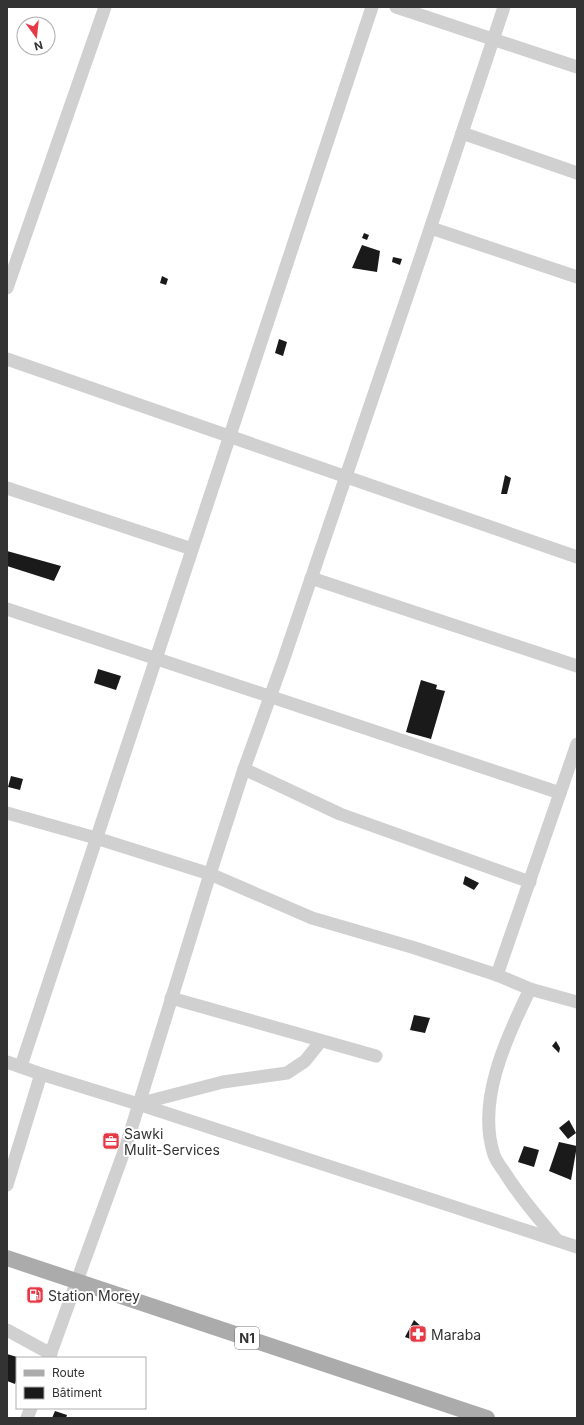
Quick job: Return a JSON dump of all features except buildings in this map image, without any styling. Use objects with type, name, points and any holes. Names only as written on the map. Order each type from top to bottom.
[{"type":"main road","name":"N1","points":[[8,1261],[77,1282],[480,1417]]},
{"type":"street","points":[[7,288],[105,7]]},
{"type":"street","points":[[21,1066],[372,7]]},
{"type":"street","points":[[396,7],[577,67]]},
{"type":"street","points":[[7,1330],[50,1356],[126,1146],[171,998],[244,769],[271,697],[312,578],[431,228],[504,7]]},
{"type":"street","points":[[462,133],[577,173]]},
{"type":"street","points":[[431,228],[577,277]]},
{"type":"street","points":[[7,359],[577,557]]},
{"type":"street","points":[[7,488],[192,549]]},
{"type":"street","points":[[312,578],[577,666]]},
{"type":"street","points":[[7,609],[560,793]]},
{"type":"street","points":[[497,975],[577,744]]},
{"type":"street","points":[[244,769],[340,814],[530,882]]},
{"type":"street","points":[[7,813],[96,838],[210,874],[312,918],[415,948],[497,975],[530,989],[577,1002]]},
{"type":"street","points":[[530,989],[515,1021],[494,1076],[488,1119],[489,1133],[494,1156],[509,1180],[533,1213],[559,1241]]},
{"type":"street","points":[[171,998],[376,1056]]},
{"type":"street","points":[[138,1104],[223,1082],[287,1072],[305,1061],[321,1041]]},
{"type":"street","points":[[7,1062],[577,1247]]},
{"type":"street","points":[[7,1185],[41,1074]]},
{"type":"place","name":"Sawki Mulit-Services","points":[[111,1141]]},
{"type":"place","name":"Station Morey","points":[[35,1295]]},
{"type":"place","name":"Maraba","points":[[418,1334]]}]
